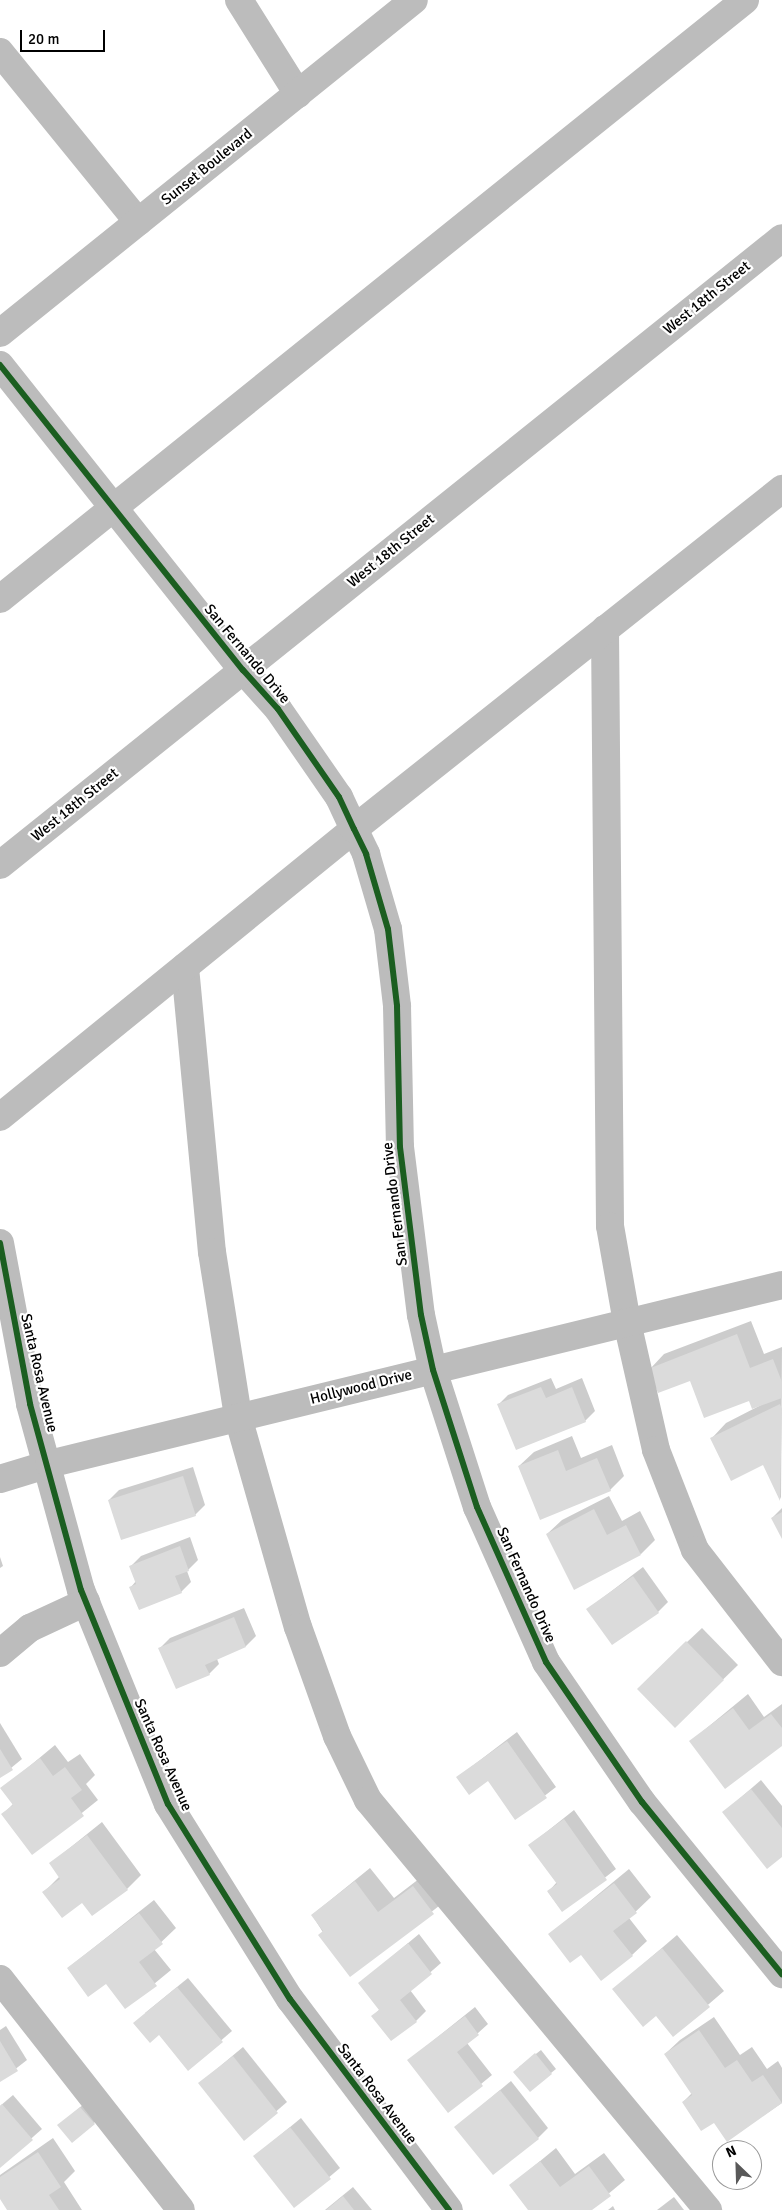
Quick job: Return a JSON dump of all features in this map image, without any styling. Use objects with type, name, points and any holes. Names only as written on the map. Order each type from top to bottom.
[{"type":"street","points":[[239,0],[298,94]]},
{"type":"street","name":"Sunset Boulevard","points":[[0,333],[414,0]]},
{"type":"street","points":[[0,600],[745,0]]},
{"type":"street","points":[[0,52],[138,222]]},
{"type":"street","name":"West 18th Street","points":[[0,865],[782,238]]},
{"type":"street","name":"San Fernando Drive","points":[[0,365],[243,670],[284,717],[339,797],[366,854],[388,929],[397,1006],[400,1147],[421,1316],[433,1370],[477,1507],[546,1662],[642,1802],[782,1974]]},
{"type":"street","points":[[0,1117],[354,829],[782,489]]},
{"type":"street","points":[[605,629],[610,1226],[627,1322],[656,1450],[695,1550],[782,1662]]},
{"type":"street","points":[[185,967],[212,1252],[238,1418],[298,1627],[337,1736],[368,1800],[708,2210]]},
{"type":"street","name":"Santa Rosa Avenue","points":[[0,1243],[30,1404],[49,1464],[86,1602],[168,1804],[290,1999],[449,2210]]},
{"type":"street","name":"Hollywood Drive","points":[[0,1478],[49,1464],[782,1284]]},
{"type":"street","points":[[0,1653],[30,1628],[86,1602]]},
{"type":"street","points":[[0,1979],[182,2210]]},
{"type":"building","points":[[737,1334],[750,1368],[773,1359],[782,1382],[782,1398],[752,1409],[749,1401],[704,1418],[690,1381],[658,1393],[648,1369]]},
{"type":"building","points":[[541,1387],[546,1398],[572,1387],[586,1422],[516,1450],[497,1404]]},
{"type":"building","points":[[780,1404],[782,1409],[780,1501],[763,1465],[731,1481],[710,1438]]},
{"type":"building","points":[[558,1450],[566,1471],[597,1458],[611,1491],[540,1520],[518,1466]]},
{"type":"building","points":[[183,1476],[196,1516],[121,1540],[108,1500]]},
{"type":"building","points":[[594,1509],[607,1535],[626,1525],[641,1555],[574,1590],[546,1534]]},
{"type":"building","points":[[782,1512],[782,1539],[771,1518]]},
{"type":"building","points":[[180,1546],[189,1571],[175,1576],[182,1593],[139,1610],[129,1587],[136,1584],[129,1566]]},
{"type":"building","points":[[633,1576],[659,1613],[612,1645],[586,1609]]},
{"type":"building","points":[[234,1617],[246,1647],[205,1665],[210,1675],[176,1689],[158,1648]]},
{"type":"building","points":[[686,1641],[724,1680],[675,1728],[637,1689]]},
{"type":"building","points":[[733,1708],[749,1730],[771,1714],[782,1728],[782,1746],[725,1789],[689,1741]]},
{"type":"building","points":[[507,1741],[547,1798],[515,1820],[488,1781],[469,1795],[456,1777]]},
{"type":"building","points":[[0,1749],[13,1770],[0,1778]]},
{"type":"building","points":[[40,1758],[53,1776],[65,1767],[82,1790],[71,1798],[84,1816],[32,1855],[1,1814],[13,1805],[0,1788]]},
{"type":"building","points":[[751,1789],[782,1828],[782,1857],[767,1869],[722,1812]]},
{"type":"building","points":[[564,1819],[607,1880],[562,1912],[547,1891],[557,1884],[528,1845]]},
{"type":"building","points":[[87,1835],[128,1890],[92,1916],[82,1903],[62,1918],[42,1892],[60,1879],[49,1863]]},
{"type":"building","points":[[355,1881],[378,1912],[413,1886],[434,1914],[350,1977],[318,1935],[323,1931],[311,1915]]},
{"type":"building","points":[[614,1883],[637,1913],[613,1931],[633,1956],[601,1981],[581,1955],[570,1963],[548,1934]]},
{"type":"building","points":[[139,1913],[163,1944],[139,1962],[157,1986],[125,2009],[106,1984],[88,1997],[67,1968]]},
{"type":"building","points":[[408,1943],[432,1974],[400,2000],[417,2022],[391,2041],[371,2016],[379,2010],[358,1983]]},
{"type":"building","points":[[662,1948],[710,2007],[673,2037],[656,2016],[643,2027],[612,1989]]},
{"type":"building","points":[[177,1987],[223,2042],[188,2071],[159,2035],[150,2043],[133,2023]]},
{"type":"building","points":[[465,2016],[479,2035],[457,2052],[483,2086],[448,2113],[407,2060]]},
{"type":"building","points":[[699,2030],[725,2068],[737,2060],[752,2082],[763,2075],[782,2103],[730,2140],[726,2140],[714,2123],[701,2131],[682,2102],[692,2095],[664,2054]]},
{"type":"building","points":[[0,2041],[18,2071],[0,2082]]},
{"type":"building","points":[[535,2053],[552,2074],[530,2092],[513,2072]]},
{"type":"building","points":[[233,2056],[278,2113],[244,2141],[198,2083]]},
{"type":"building","points":[[500,2090],[539,2139],[493,2175],[454,2127]]},
{"type":"building","points":[[2,2104],[33,2140],[0,2168],[0,2106]]},
{"type":"building","points":[[80,2107],[95,2124],[72,2143],[57,2125]]},
{"type":"building","points":[[290,2127],[331,2179],[294,2208],[253,2156]]},
{"type":"building","points":[[38,2152],[61,2187],[49,2195],[59,2210],[7,2210],[0,2199],[0,2177]]},
{"type":"building","points":[[540,2161],[560,2187],[589,2166],[611,2196],[592,2210],[528,2210],[509,2185]]},
{"type":"building","points":[[343,2196],[354,2210],[326,2210]]},
{"type":"cycle path","points":[[0,365],[243,670],[278,709],[339,797],[366,854],[388,929],[397,1006],[400,1147],[421,1315],[433,1370],[477,1507],[546,1662],[642,1802],[782,1974]]},
{"type":"cycle path","points":[[0,1243],[30,1404],[81,1590],[168,1804],[290,1999],[449,2210]]}]
